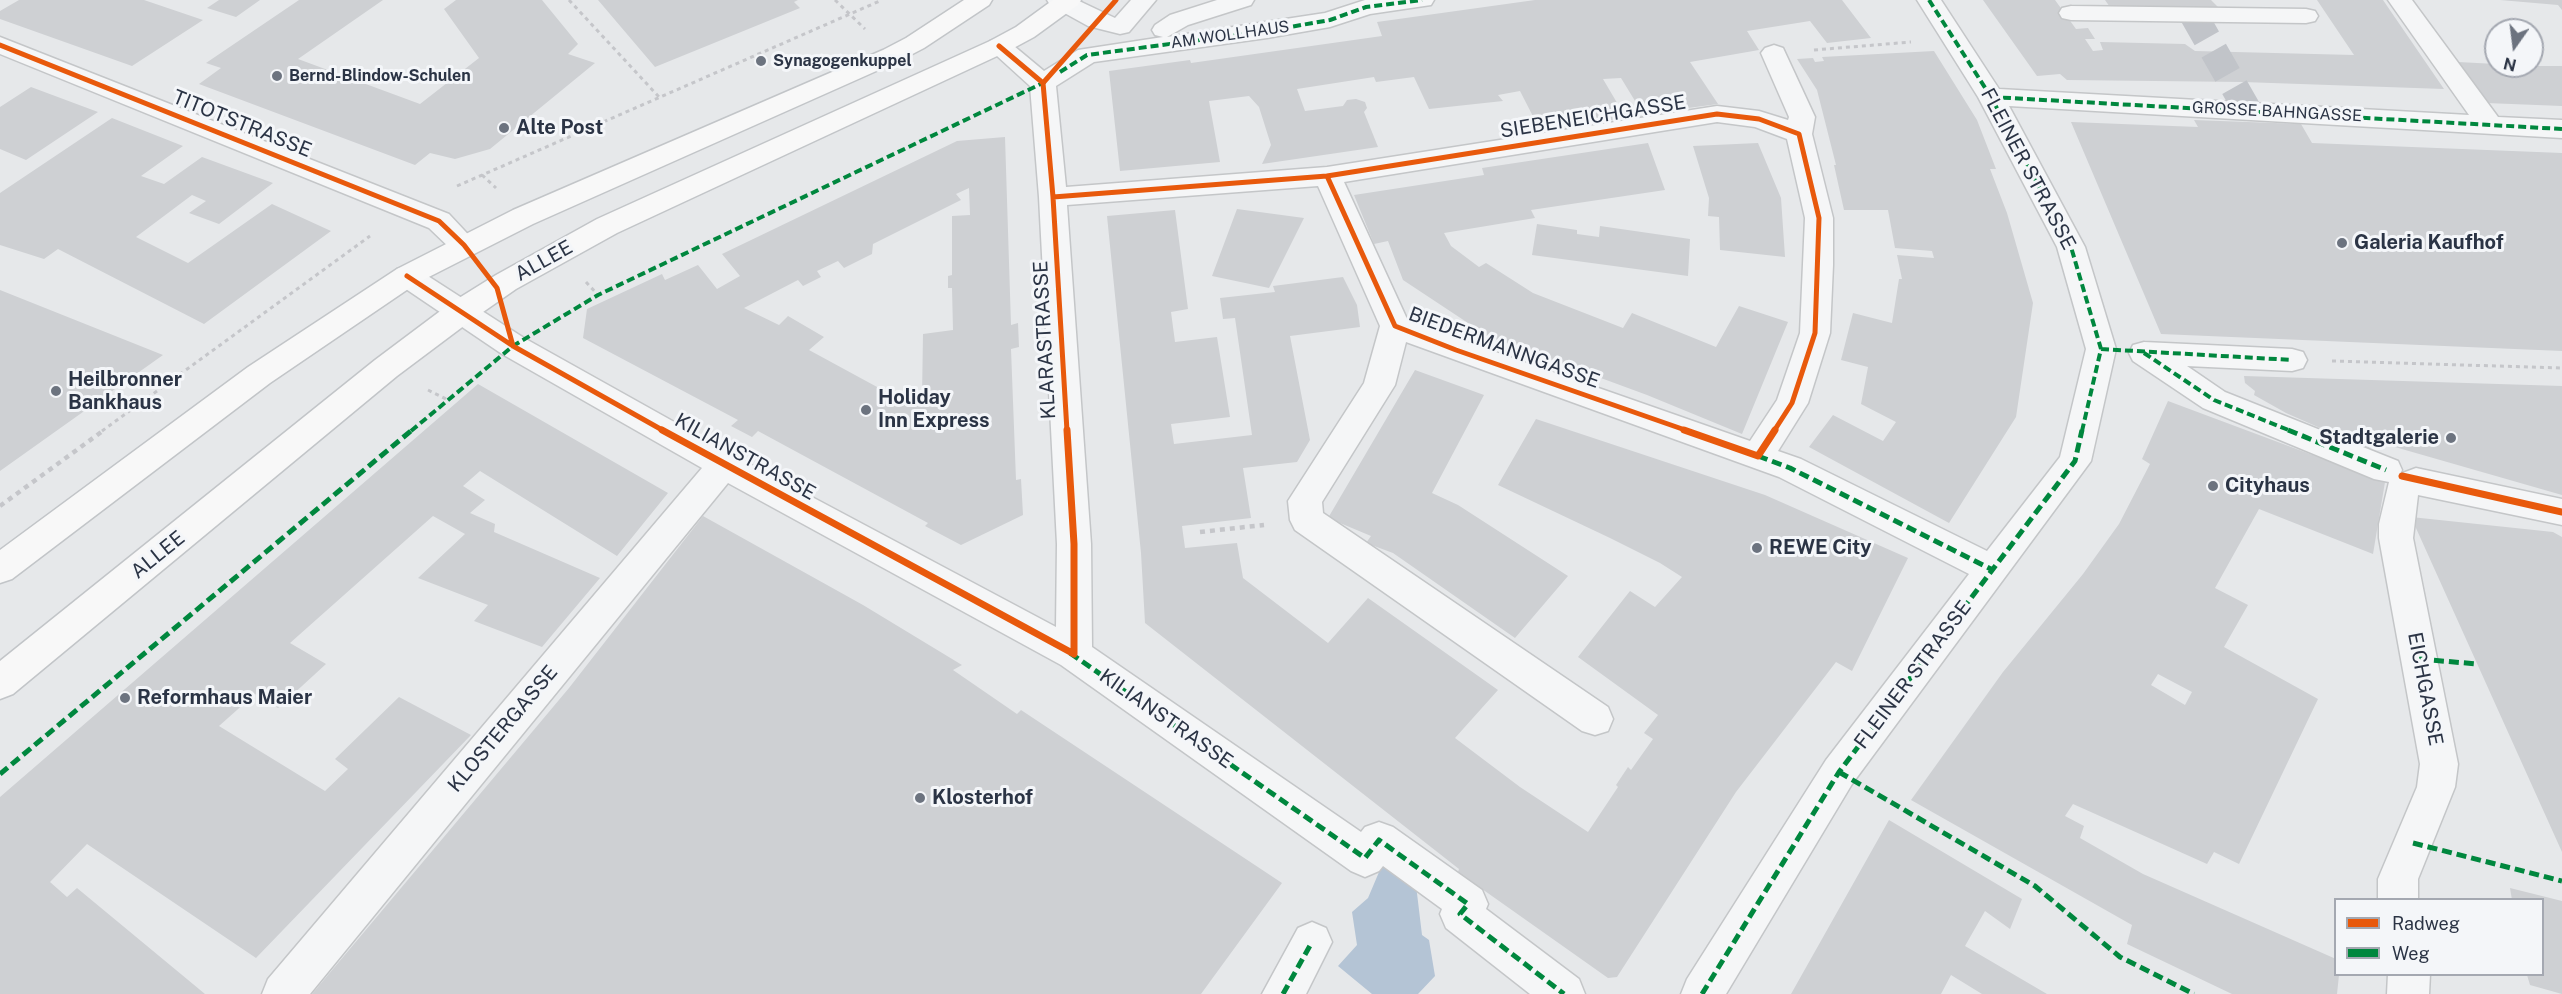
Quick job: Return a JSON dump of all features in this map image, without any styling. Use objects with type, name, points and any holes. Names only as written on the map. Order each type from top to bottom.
[{"type":"main road","points":[[0,569],[259,375],[407,276],[464,245],[682,146],[892,55],[915,43],[980,0]]},
{"type":"main road","name":"ALLEE","points":[[0,683],[386,368],[462,311],[506,282],[607,226],[999,46],[1025,32],[1064,1]]},
{"type":"street","points":[[1064,1],[1097,21],[1119,27],[1144,0]]},
{"type":"street","points":[[1164,30],[1179,20],[1242,0]]},
{"type":"street","name":"AM WOLLHAUS","points":[[1043,83],[1087,55],[1267,31],[1330,20],[1366,7],[1422,0]]},
{"type":"street","name":"FLEINER STRASSE","points":[[1702,994],[1839,772],[2075,461],[2101,349],[2071,247],[1991,97],[1929,0]]},
{"type":"street","points":[[2400,0],[2490,124]]},
{"type":"street","points":[[2070,13],[2306,16]]},
{"type":"street","name":"TITOTSTRASSE","points":[[0,45],[439,221],[464,245]]},
{"type":"street","points":[[999,46],[1043,83]]},
{"type":"street","points":[[1758,456],[1792,403],[1815,333],[1819,218],[1799,134],[1802,117],[1774,53]]},
{"type":"street","name":"KLARASTRASSE","points":[[1043,83],[1053,197],[1074,544],[1074,654]]},
{"type":"street","name":"GROSSE BAHNGASSE","points":[[1991,97],[2562,129]]},
{"type":"street","name":"SIEBENEICHGASSE","points":[[1053,197],[1327,176],[1717,114],[1758,119],[1799,134]]},
{"type":"street","name":"BIEDERMANNGASSE","points":[[1307,520],[1305,501],[1378,385],[1395,326],[1327,176]]},
{"type":"street","name":"KILIANSTRASSE","points":[[407,276],[513,346],[724,465],[1074,654],[1365,858],[1379,840],[1468,904],[1460,914],[1564,994]]},
{"type":"street","name":"BIEDERMANNGASSE","points":[[1395,326],[1456,350],[1790,468],[1993,570]]},
{"type":"street","points":[[2101,349],[2292,360]]},
{"type":"street","points":[[2144,353],[2214,400],[2401,475],[2562,512]]},
{"type":"street","name":"KLOSTERGASSE","points":[[282,994],[724,465]]},
{"type":"street","name":"EICHGASSE","points":[[2398,898],[2398,879],[2436,787],[2439,764],[2396,538],[2396,524],[2403,487],[2401,475]]},
{"type":"street","points":[[1307,520],[1595,719]]},
{"type":"street","points":[[1283,994],[1312,942]]},
{"type":"street","points":[[2409,976],[2409,994]]},
{"type":"path","points":[[569,0],[659,97]]},
{"type":"path","points":[[849,13],[882,0]]},
{"type":"path","points":[[1774,53],[1955,38]]},
{"type":"path","points":[[2292,360],[2562,368]]},
{"type":"path","points":[[1200,531],[1307,520]]},
{"type":"water","points":[[1382,865],[1416,885],[1422,935],[1429,940],[1435,976],[1418,994],[1372,994],[1338,966],[1357,945],[1352,912],[1368,898]]},
{"type":"building","points":[[19,0],[144,0],[203,20],[132,66],[0,19],[0,11]]},
{"type":"building","points":[[219,0],[260,0],[236,17],[207,8]]},
{"type":"building","name":"Bernd-Blindow-Schulen","points":[[299,0],[383,0],[298,59],[420,104],[479,58],[444,9],[456,0],[542,0],[578,44],[568,54],[595,63],[490,149],[455,159],[430,153],[415,165],[199,84],[221,68],[206,63]]},
{"type":"building","points":[[598,0],[798,0],[794,2],[800,8],[655,67]]},
{"type":"building","points":[[1535,0],[1842,0],[1871,38],[1827,43],[1810,21],[1747,31],[1759,50],[1690,62],[1718,104],[1643,114],[1621,78],[1603,79],[1626,118],[1540,130],[1520,91],[1498,95],[1503,101],[1429,109],[1414,77],[1376,82],[1374,77],[1297,89],[1305,111],[1343,106],[1347,100],[1356,99],[1365,102],[1367,108],[1364,112],[1378,147],[1262,164],[1271,145],[1259,107],[1249,96],[1209,101],[1220,162],[1120,171],[1109,71],[1190,60],[1191,63],[1382,36],[1377,22]]},
{"type":"building","points":[[1983,0],[2055,0],[2076,29],[2088,28],[2095,39],[2085,39],[2093,51],[2103,50],[2100,42],[2185,44],[2195,51],[2354,55],[2317,0],[2383,0],[2444,89],[2243,82],[2067,80],[2060,74],[2037,76]]},
{"type":"building","points":[[2105,0],[2211,0],[2218,7],[2112,10]]},
{"type":"building","points":[[2500,0],[2562,0],[2562,10],[2558,5]]},
{"type":"building","points":[[1934,51],[1977,120],[1996,169],[1990,169],[2007,213],[2033,303],[2016,417],[1949,523],[1809,447],[1833,415],[1883,441],[1896,422],[1861,404],[1868,367],[1841,360],[1853,313],[1892,323],[1899,279],[1902,279],[1897,255],[1934,258],[1932,251],[1895,248],[1888,210],[1844,210],[1834,165],[1836,165],[1817,90],[1797,59],[1813,58],[1815,62],[1824,61],[1822,57]]},
{"type":"building","points":[[2458,62],[2484,63],[2484,78],[2544,78],[2544,66],[2562,66],[2562,106],[2486,103]]},
{"type":"building","points":[[31,87],[98,112],[26,160],[0,149],[0,107]]},
{"type":"building","points":[[112,118],[183,146],[141,176],[164,184],[202,157],[273,183],[219,224],[189,213],[206,201],[192,195],[136,237],[188,263],[272,204],[331,231],[204,324],[58,249],[44,259],[0,245],[0,193]]},
{"type":"building","name":"Galeria Kaufhof","points":[[2194,120],[2301,124],[2312,143],[2562,153],[2562,351],[2161,334],[2071,122],[2198,127]]},
{"type":"building","name":"Holiday Inn Express","points":[[1005,137],[1011,325],[1018,323],[1019,347],[1011,349],[1016,480],[1021,479],[1023,515],[961,545],[925,526],[928,523],[758,431],[752,437],[731,426],[738,420],[583,338],[587,309],[662,274],[665,280],[698,265],[717,289],[740,276],[722,254],[957,141]],"holes":[[[969,188],[970,215],[952,216],[952,275],[948,276],[948,288],[952,288],[953,330],[923,334],[922,397],[901,400],[809,350],[824,337],[788,316],[779,325],[744,308],[798,280],[803,286],[821,277],[817,271],[838,261],[844,268],[872,254],[873,244],[961,200],[956,194]]]},
{"type":"building","points":[[1648,143],[1665,190],[1531,210],[1535,218],[1444,233],[1451,246],[1479,267],[1486,263],[1533,293],[1623,328],[1632,313],[1716,347],[1739,306],[1788,322],[1742,434],[1647,395],[1476,332],[1462,323],[1468,323],[1403,280],[1388,241],[1374,244],[1354,195],[1484,175],[1482,168]]},
{"type":"building","points":[[1758,143],[1781,198],[1785,257],[1720,250],[1719,217],[1708,216],[1709,198],[1693,146]]},
{"type":"building","points":[[1237,209],[1304,218],[1269,288],[1212,276]]},
{"type":"building","points":[[1175,210],[1188,309],[1171,312],[1175,342],[1217,337],[1230,417],[1171,424],[1174,444],[1252,435],[1235,318],[1223,319],[1220,298],[1275,292],[1273,286],[1343,277],[1357,305],[1360,327],[1290,336],[1310,440],[1297,462],[1243,468],[1251,518],[1182,526],[1185,548],[1237,543],[1243,578],[1328,643],[1368,598],[1498,690],[1455,738],[1520,787],[1588,832],[1618,787],[1616,785],[1628,767],[1631,770],[1653,739],[1644,733],[1658,715],[1578,657],[1630,591],[1655,607],[1682,577],[1660,563],[1610,538],[1498,485],[1536,419],[1765,495],[1908,558],[1852,671],[1836,662],[1736,792],[1617,977],[1608,978],[1458,872],[1459,869],[1145,623],[1141,553],[1107,216]]},
{"type":"building","points":[[1537,224],[1577,230],[1577,234],[1599,237],[1600,226],[1690,239],[1688,276],[1532,255]]},
{"type":"building","name":"Heilbronner Bankhaus","points":[[0,290],[163,355],[0,471]]},
{"type":"building","points":[[1415,370],[1484,395],[1432,493],[1458,505],[1568,576],[1515,638],[1393,553],[1366,543],[1371,536],[1328,518]]},
{"type":"building","name":"Stadtgalerie","points":[[2244,376],[2562,386],[2562,495],[2374,441],[2368,449],[2286,413],[2254,395],[2255,391],[2245,383]]},
{"type":"building","points":[[478,384],[668,493],[617,556],[480,471],[463,486],[485,500],[470,513],[495,524],[494,532],[600,578],[542,647],[474,621],[488,605],[418,578],[465,534],[433,516],[290,643],[326,664],[278,708],[255,694],[219,726],[325,791],[348,769],[335,759],[399,697],[471,735],[256,958],[87,844],[50,882],[67,897],[77,888],[205,994],[0,994],[0,797]]},
{"type":"building","points":[[2168,401],[2385,482],[2373,554],[2259,509],[2215,588],[2248,605],[2224,647],[2318,699],[2239,864],[2214,852],[2207,864],[2073,804],[2065,816],[2084,826],[2080,838],[2143,874],[2334,958],[2334,976],[2339,976],[2337,994],[2232,994],[2127,944],[2132,925],[1911,800],[2003,672],[2083,574],[2119,524],[2150,464],[2142,459]],"holes":[[[2158,674],[2192,692],[2185,705],[2151,685]]]},
{"type":"building","name":"Klosterhof","points":[[703,516],[863,605],[962,665],[953,670],[1017,714],[1021,710],[1282,883],[1201,994],[312,994],[569,688]]},
{"type":"building","points":[[2411,517],[2553,532],[2562,537],[2562,852]]},
{"type":"building","points":[[1889,820],[2022,899],[2010,929],[1985,911],[1965,946],[2047,994],[1982,994],[1951,975],[1941,994],[1791,994]]},
{"type":"building","points":[[2510,888],[2562,901],[2562,994],[2530,985],[2527,976],[2544,976],[2544,898],[2512,898]]},
{"type":"tunnel","points":[[2193,14],[2248,111]]},
{"type":"marked path","points":[[1060,72],[1087,55],[1267,31],[1330,20],[1366,7],[1422,0]]},
{"type":"marked path","points":[[1702,994],[1839,772],[2075,461],[2101,349],[2071,247],[1991,97],[1929,0]]},
{"type":"marked path","points":[[0,774],[513,346],[598,295],[1045,82]]},
{"type":"marked path","points":[[1991,97],[2562,129]]},
{"type":"marked path","points":[[2101,349],[2292,360]]},
{"type":"marked path","points":[[2144,353],[2214,400],[2386,470]]},
{"type":"marked path","points":[[1758,456],[1790,468],[1993,570]]},
{"type":"marked path","points":[[1070,653],[1365,858],[1379,840],[1468,904],[1460,914],[1564,994]]},
{"type":"marked path","points":[[2419,659],[2477,664]]},
{"type":"marked path","points":[[1839,772],[2035,886],[2120,957],[2194,994]]},
{"type":"marked path","points":[[2413,843],[2562,881]]},
{"type":"marked path","points":[[1283,994],[1312,942]]},
{"type":"cycle path","points":[[1043,83],[1116,0]]},
{"type":"cycle path","points":[[0,45],[439,221],[464,245],[497,288],[513,346]]},
{"type":"cycle path","points":[[407,276],[513,346],[724,465],[1074,654],[1074,544],[1053,197],[1043,83],[999,46]]},
{"type":"cycle path","points":[[1053,197],[1327,176],[1717,114],[1759,119],[1799,134],[1819,218],[1815,333],[1792,403],[1758,456],[1456,350],[1395,326],[1327,176]]},
{"type":"cycle path","points":[[2402,476],[2562,512]]},
{"type":"place","name":"Synagogenkuppel","points":[[761,61]]},
{"type":"place","name":"Bernd-Blindow-Schulen","points":[[277,76]]},
{"type":"place","name":"Alte Post","points":[[504,128]]},
{"type":"place","name":"Galeria Kaufhof","points":[[2342,243]]},
{"type":"place","name":"Heilbronner Bankhaus","points":[[56,391]]},
{"type":"place","name":"Holiday Inn Express","points":[[866,410]]},
{"type":"place","name":"Stadtgalerie","points":[[2451,438]]},
{"type":"place","name":"Cityhaus","points":[[2213,486]]},
{"type":"place","name":"REWE City","points":[[1757,548]]},
{"type":"place","name":"Reformhaus Maier","points":[[125,698]]},
{"type":"place","name":"Klosterhof","points":[[920,798]]}]
